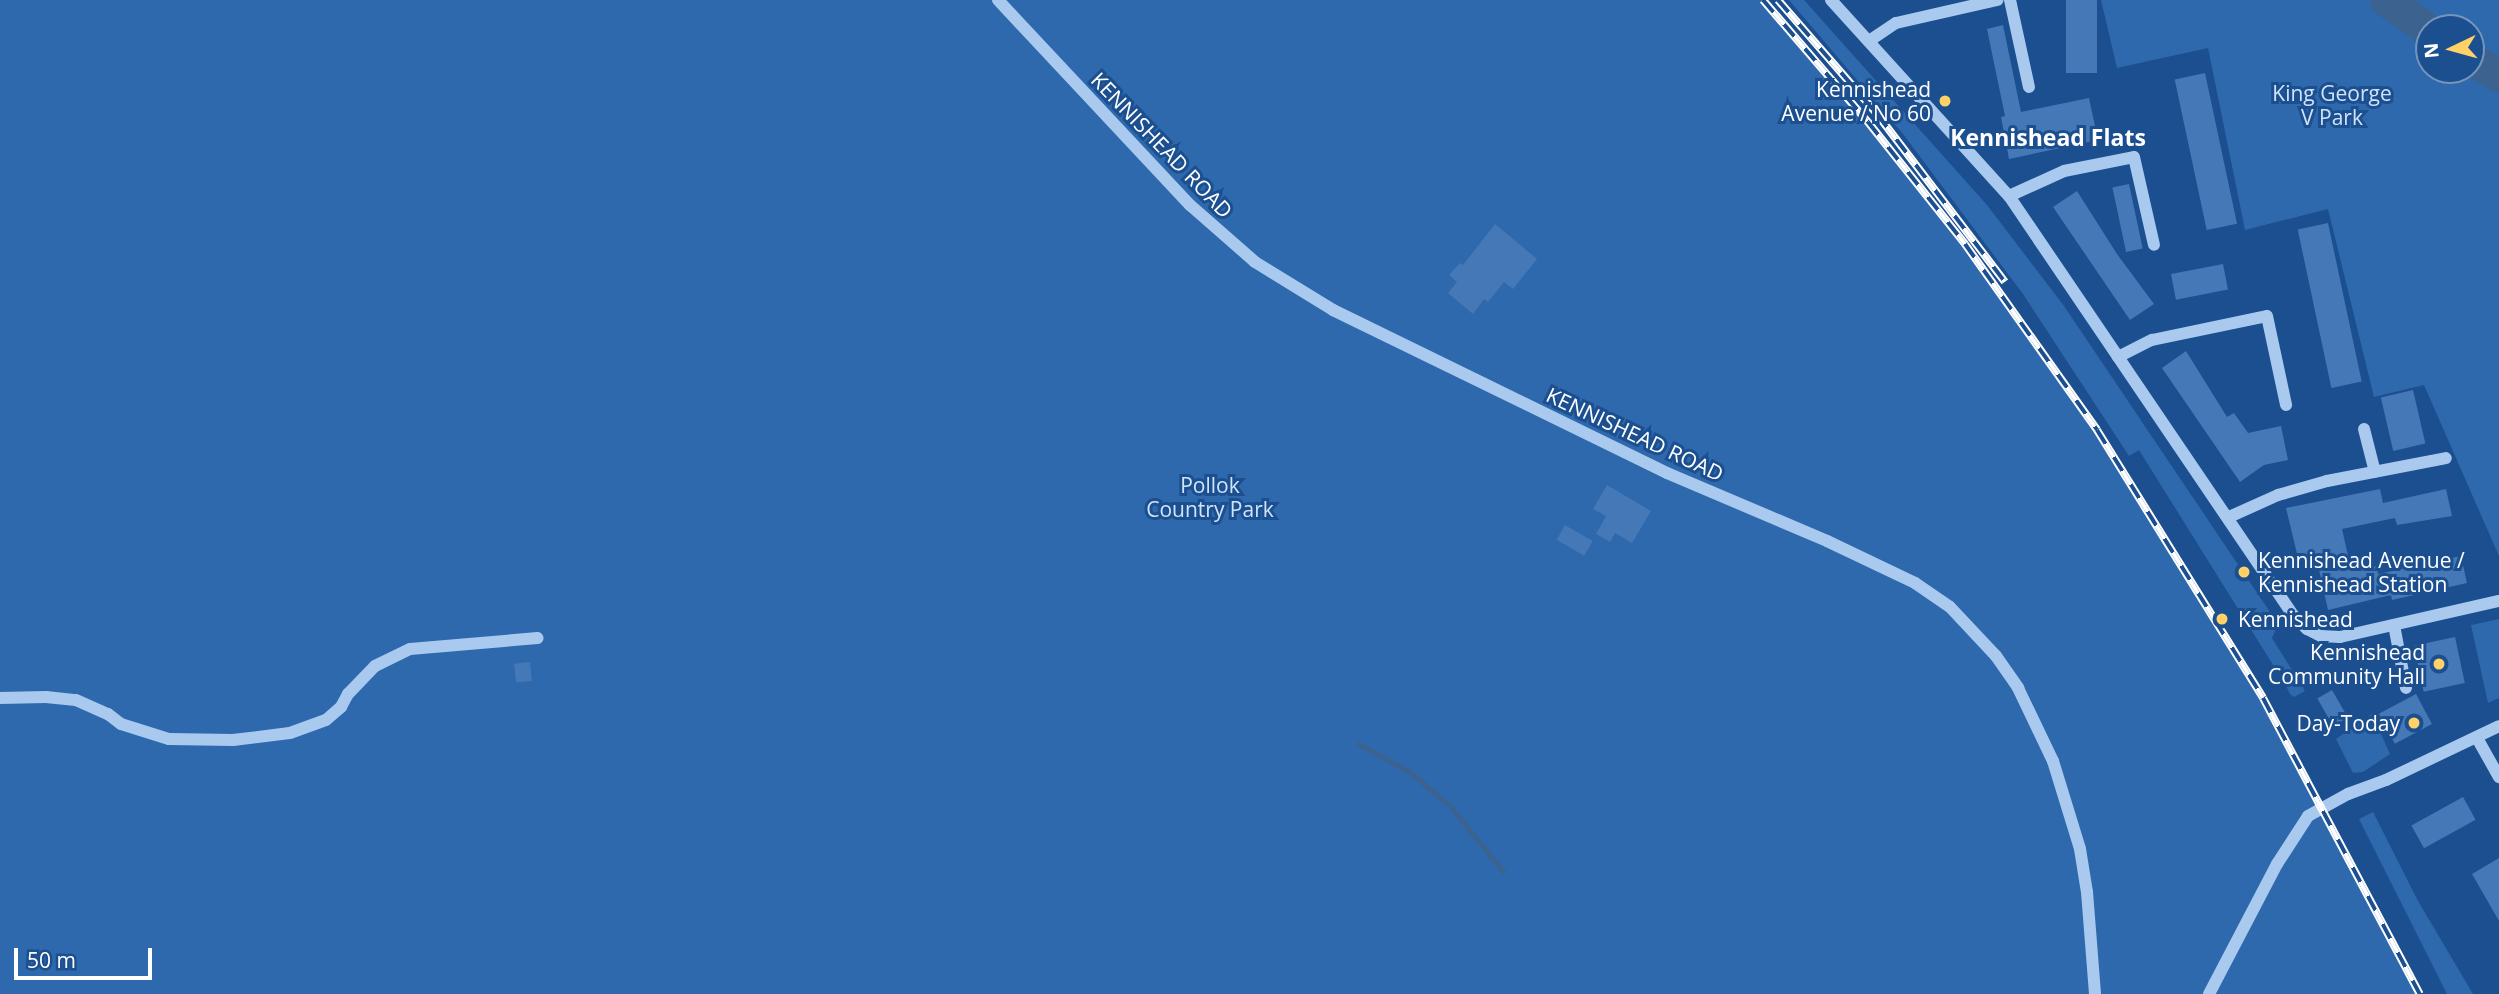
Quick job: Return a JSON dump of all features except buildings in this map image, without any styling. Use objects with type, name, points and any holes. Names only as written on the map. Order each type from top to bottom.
[{"type":"street","name":"KENNISHEAD ROAD","points":[[998,0],[1190,205],[1255,262],[1333,310],[1667,473],[1827,541],[1915,583],[1950,607],[1987,646],[2018,688],[2053,761],[2080,849],[2087,892],[2095,994]]},
{"type":"street","points":[[1831,0],[2009,196],[2293,615],[2306,629],[2321,636],[2340,637],[2499,601]]},
{"type":"street","points":[[1869,41],[1896,23],[1997,0]]},
{"type":"street","points":[[2010,0],[2029,87]]},
{"type":"street","points":[[2009,196],[2064,171],[2134,157],[2154,244]]},
{"type":"street","points":[[2118,357],[2152,340],[2267,316],[2286,405]]},
{"type":"street","points":[[2364,429],[2375,472]]},
{"type":"street","points":[[2229,517],[2278,495],[2327,481],[2446,458]]},
{"type":"street","points":[[2394,625],[2406,688]]},
{"type":"street","points":[[0,698],[46,696],[76,700],[108,714],[121,724],[169,739],[233,740],[290,733],[317,724],[341,707],[348,694],[375,666],[410,649],[538,638]]},
{"type":"street","points":[[2209,994],[2277,864],[2308,816],[2348,794],[2499,726]]},
{"type":"street","points":[[2477,738],[2499,777]]},
{"type":"green space","name":"Pollok Country Park","points":[[0,0],[1763,0],[1868,122],[1965,244],[2097,430],[2263,698],[2420,994],[0,994]]},
{"type":"green space","points":[[1789,0],[1804,0],[1987,205],[2064,306],[2278,624],[2272,638],[2305,691],[2294,697],[2290,694],[2285,684],[2289,681],[2281,666],[2275,668],[2139,450],[2129,456],[2023,294],[1903,134]]},
{"type":"green space","name":"King George V Park","points":[[2101,0],[2499,0],[2499,556],[2424,385],[2374,397],[2328,209],[2245,230],[2208,48],[2117,68]]},
{"type":"green space","points":[[2499,619],[2499,698],[2488,703],[2471,625]]},
{"type":"green space","points":[[2372,714],[2390,754],[2363,772],[2353,773],[2336,739]]},
{"type":"green space","points":[[2373,812],[2418,901],[2473,994],[2447,994],[2359,819]]},
{"type":"waterway","points":[[2386,0],[2415,20]]},
{"type":"waterway","points":[[2485,67],[2499,76]]},
{"type":"waterway","points":[[1359,744],[1411,773],[1450,806],[1503,871]]},
{"type":"railway","points":[[1763,0],[1868,122],[1965,244],[2097,430],[2263,698],[2420,994]]},
{"type":"railway","points":[[1778,0],[1877,114],[2005,282]]},
{"type":"place","name":"Kennishead Avenue / No 60","points":[[1945,101]]},
{"type":"place","name":"Kennishead Avenue / Kennishead Station","points":[[2244,572]]},
{"type":"place","name":"Kennishead","points":[[2222,619]]},
{"type":"place","name":"Kennishead Community Hall","points":[[2439,664]]},
{"type":"place","name":"Day-Today","points":[[2414,723]]},
{"type":"district","name":"Kennishead Flats","points":[[2048,137]]}]
